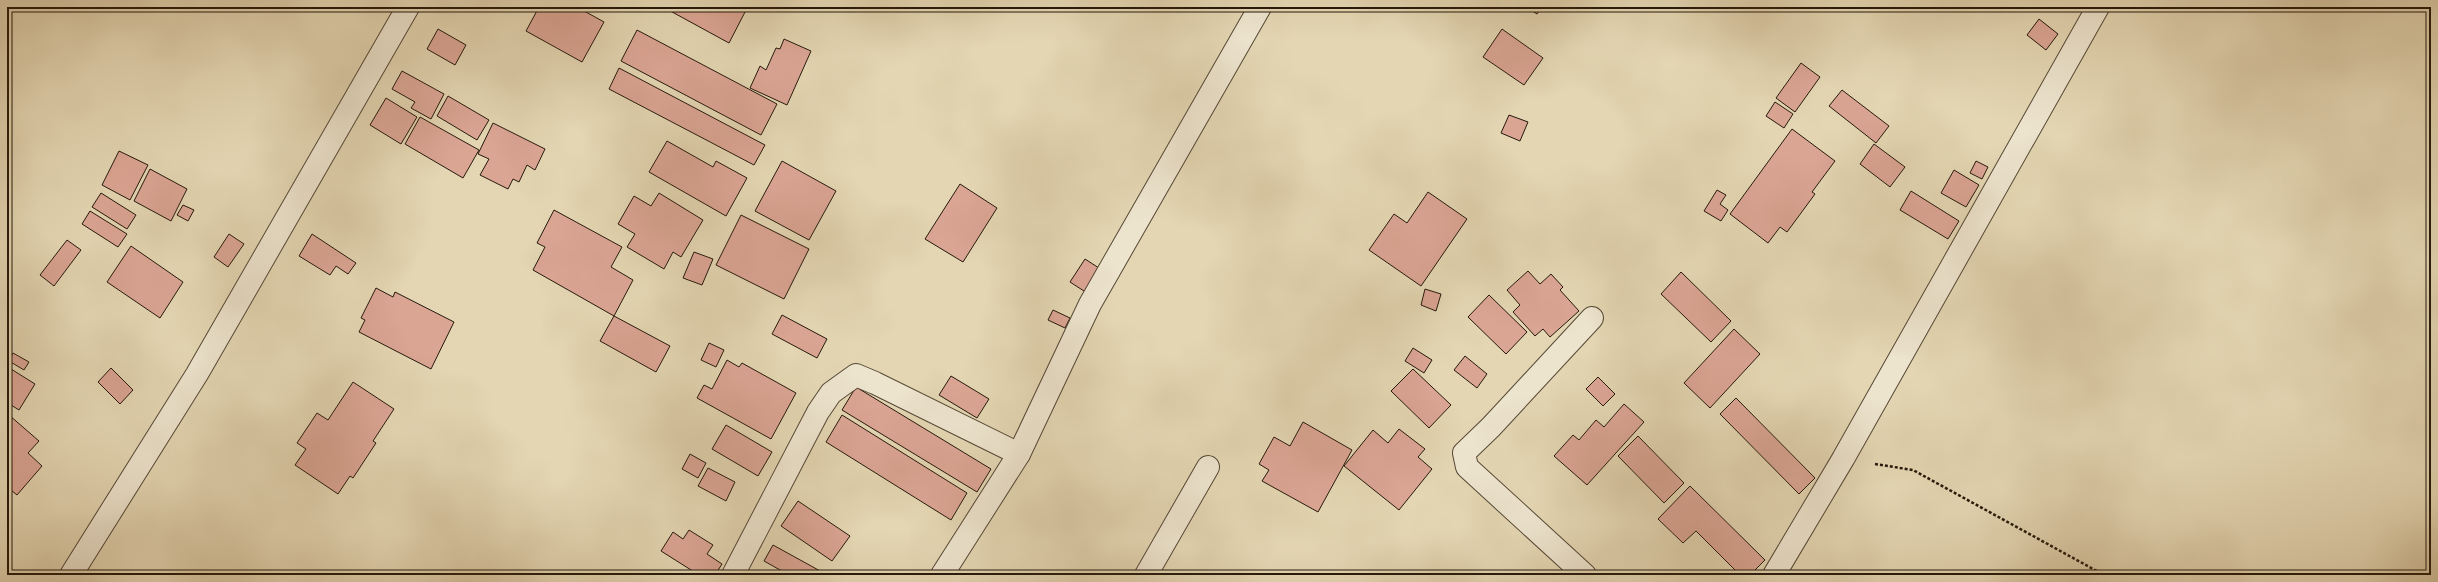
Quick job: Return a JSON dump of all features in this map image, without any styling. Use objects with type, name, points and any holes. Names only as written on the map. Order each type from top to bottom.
[{"type":"street","points":[[71,575],[197,374],[408,7]]},
{"type":"street","points":[[942,575],[1019,454],[1090,304],[1260,7]]},
{"type":"street","points":[[1774,575],[1843,458],[2098,7]]},
{"type":"street","points":[[1585,575],[1467,467],[1464,453],[1491,427],[1592,318]]},
{"type":"street","points":[[733,575],[818,412],[831,393],[856,375],[1019,454]]},
{"type":"street","points":[[1146,575],[1208,467]]},
{"type":"path","points":[[1843,458],[1913,470],[2104,575]]},
{"type":"building","points":[[539,7],[577,7],[604,22],[582,62],[526,31]]},
{"type":"building","points":[[603,7],[611,7],[609,11]]},
{"type":"building","points":[[663,7],[737,7],[745,12],[729,43]]},
{"type":"building","points":[[1526,7],[1542,7],[1537,14]]},
{"type":"building","points":[[2039,19],[2058,34],[2046,50],[2027,35]]},
{"type":"building","points":[[438,29],[466,45],[455,65],[427,49]]},
{"type":"building","points":[[1502,29],[1543,58],[1524,85],[1483,57]]},
{"type":"building","points":[[637,30],[777,104],[761,135],[621,61]]},
{"type":"building","points":[[784,39],[811,51],[787,105],[750,88],[760,66],[766,70],[776,48],[780,49]]},
{"type":"building","points":[[1801,63],[1820,77],[1795,112],[1776,98]]},
{"type":"building","points":[[619,68],[765,145],[754,165],[609,89]]},
{"type":"building","points":[[402,71],[444,94],[431,119],[411,108],[415,102],[392,89]]},
{"type":"building","points":[[1842,90],[1889,126],[1876,143],[1829,106]]},
{"type":"building","points":[[448,96],[489,120],[477,140],[437,116]]},
{"type":"building","points":[[386,98],[417,117],[401,144],[370,125]]},
{"type":"building","points":[[1775,102],[1793,114],[1784,128],[1766,116]]},
{"type":"building","points":[[1509,115],[1528,122],[1520,141],[1501,133]]},
{"type":"building","points":[[420,117],[479,150],[463,178],[405,144]]},
{"type":"building","points":[[493,123],[545,149],[535,170],[527,165],[519,182],[513,179],[508,189],[480,175],[489,159],[478,154]]},
{"type":"building","points":[[1792,129],[1835,161],[1812,192],[1815,194],[1787,232],[1780,227],[1768,243],[1730,214]]},
{"type":"building","points":[[667,141],[713,167],[716,161],[747,178],[726,216],[649,172]]},
{"type":"building","points":[[1874,144],[1905,167],[1890,187],[1860,164]]},
{"type":"building","points":[[119,151],[148,165],[130,200],[102,185]]},
{"type":"building","points":[[782,161],[836,191],[809,240],[755,211]]},
{"type":"building","points":[[1976,161],[1988,167],[1982,179],[1970,173]]},
{"type":"building","points":[[150,169],[187,189],[171,221],[134,201]]},
{"type":"building","points":[[1954,170],[1979,185],[1966,207],[1941,193]]},
{"type":"building","points":[[960,184],[997,208],[963,262],[925,239]]},
{"type":"building","points":[[1717,190],[1726,195],[1720,204],[1728,210],[1721,221],[1704,211]]},
{"type":"building","points":[[1911,191],[1959,221],[1948,239],[1900,210]]},
{"type":"building","points":[[1428,192],[1467,219],[1421,286],[1369,250],[1394,214],[1407,223]]},
{"type":"building","points":[[101,193],[136,215],[127,229],[92,207]]},
{"type":"building","points":[[659,193],[703,220],[681,257],[673,252],[664,269],[627,247],[635,234],[618,224],[634,196],[651,206]]},
{"type":"building","points":[[183,205],[194,210],[188,221],[177,215]]},
{"type":"building","points":[[554,210],[622,247],[611,267],[633,280],[614,316],[533,270],[545,247],[537,243]]},
{"type":"building","points":[[90,211],[127,234],[118,247],[82,224]]},
{"type":"building","points":[[741,215],[809,249],[784,299],[716,265]]},
{"type":"building","points":[[229,234],[244,244],[228,267],[214,257]]},
{"type":"building","points":[[312,234],[356,263],[348,274],[336,266],[330,275],[299,256]]},
{"type":"building","points":[[67,240],[81,250],[54,286],[40,275]]},
{"type":"building","points":[[131,246],[183,282],[160,318],[107,282]]},
{"type":"building","points":[[694,252],[713,259],[702,285],[683,278]]},
{"type":"building","points":[[1085,259],[1102,270],[1087,293],[1070,282]]},
{"type":"building","points":[[1528,271],[1540,284],[1551,274],[1563,287],[1560,290],[1579,311],[1550,337],[1543,329],[1535,336],[1513,312],[1520,305],[1507,290]]},
{"type":"building","points":[[1681,272],[1731,321],[1711,342],[1661,294]]},
{"type":"building","points":[[376,288],[393,297],[395,292],[454,322],[431,369],[359,332],[365,320],[361,318]]},
{"type":"building","points":[[1425,289],[1441,294],[1436,311],[1421,305]]},
{"type":"building","points":[[1489,295],[1527,332],[1506,354],[1468,317]]},
{"type":"building","points":[[1053,310],[1070,318],[1065,328],[1048,320]]},
{"type":"building","points":[[782,315],[827,339],[817,358],[772,334]]},
{"type":"building","points":[[614,316],[670,346],[656,372],[600,341]]},
{"type":"building","points":[[1734,329],[1760,354],[1710,408],[1684,383]]},
{"type":"building","points":[[709,343],[724,350],[716,367],[701,360]]},
{"type":"building","points":[[1413,348],[1432,360],[1424,373],[1405,361]]},
{"type":"building","points":[[13,353],[29,362],[24,370],[9,361]]},
{"type":"building","points":[[1465,356],[1487,374],[1477,388],[1454,370]]},
{"type":"building","points":[[727,360],[739,367],[742,363],[796,393],[771,439],[697,398],[704,385],[712,389]]},
{"type":"building","points":[[111,368],[133,390],[120,404],[98,382]]},
{"type":"building","points":[[11,369],[35,384],[19,410],[11,405],[7,411],[7,375]]},
{"type":"building","points":[[1413,369],[1451,405],[1429,428],[1391,391]]},
{"type":"building","points":[[951,376],[989,399],[977,418],[939,395]]},
{"type":"building","points":[[1598,377],[1615,394],[1603,406],[1586,389]]},
{"type":"building","points":[[353,382],[394,409],[373,441],[376,443],[353,478],[350,476],[338,494],[295,465],[306,449],[297,443],[317,413],[328,420]]},
{"type":"building","points":[[856,387],[991,469],[977,492],[842,410]]},
{"type":"building","points":[[1736,398],[1815,478],[1799,494],[1720,414]]},
{"type":"building","points":[[1624,404],[1644,422],[1587,485],[1554,456],[1573,435],[1579,440],[1596,420],[1604,427]]},
{"type":"building","points":[[9,415],[39,441],[28,453],[42,466],[17,495],[7,487],[7,417]]},
{"type":"building","points":[[842,415],[967,493],[951,520],[826,442]]},
{"type":"building","points":[[1303,422],[1352,450],[1318,512],[1262,481],[1269,470],[1259,464],[1274,437],[1290,446]]},
{"type":"building","points":[[726,425],[772,452],[758,476],[712,449]]},
{"type":"building","points":[[1399,429],[1425,449],[1418,457],[1432,469],[1399,510],[1344,466],[1373,430],[1388,443]]},
{"type":"building","points":[[1638,436],[1684,483],[1664,503],[1618,456]]},
{"type":"building","points":[[690,454],[706,463],[698,478],[682,469]]},
{"type":"building","points":[[708,468],[735,482],[726,501],[698,486]]},
{"type":"building","points":[[1690,486],[1765,560],[1750,575],[1740,575],[1696,531],[1683,543],[1658,519]]},
{"type":"building","points":[[798,501],[850,536],[832,561],[781,526]]},
{"type":"building","points":[[689,530],[713,545],[707,554],[722,564],[715,575],[699,575],[661,551],[673,532],[683,539]]},
{"type":"building","points":[[773,545],[822,572],[820,575],[789,575],[764,561]]}]
